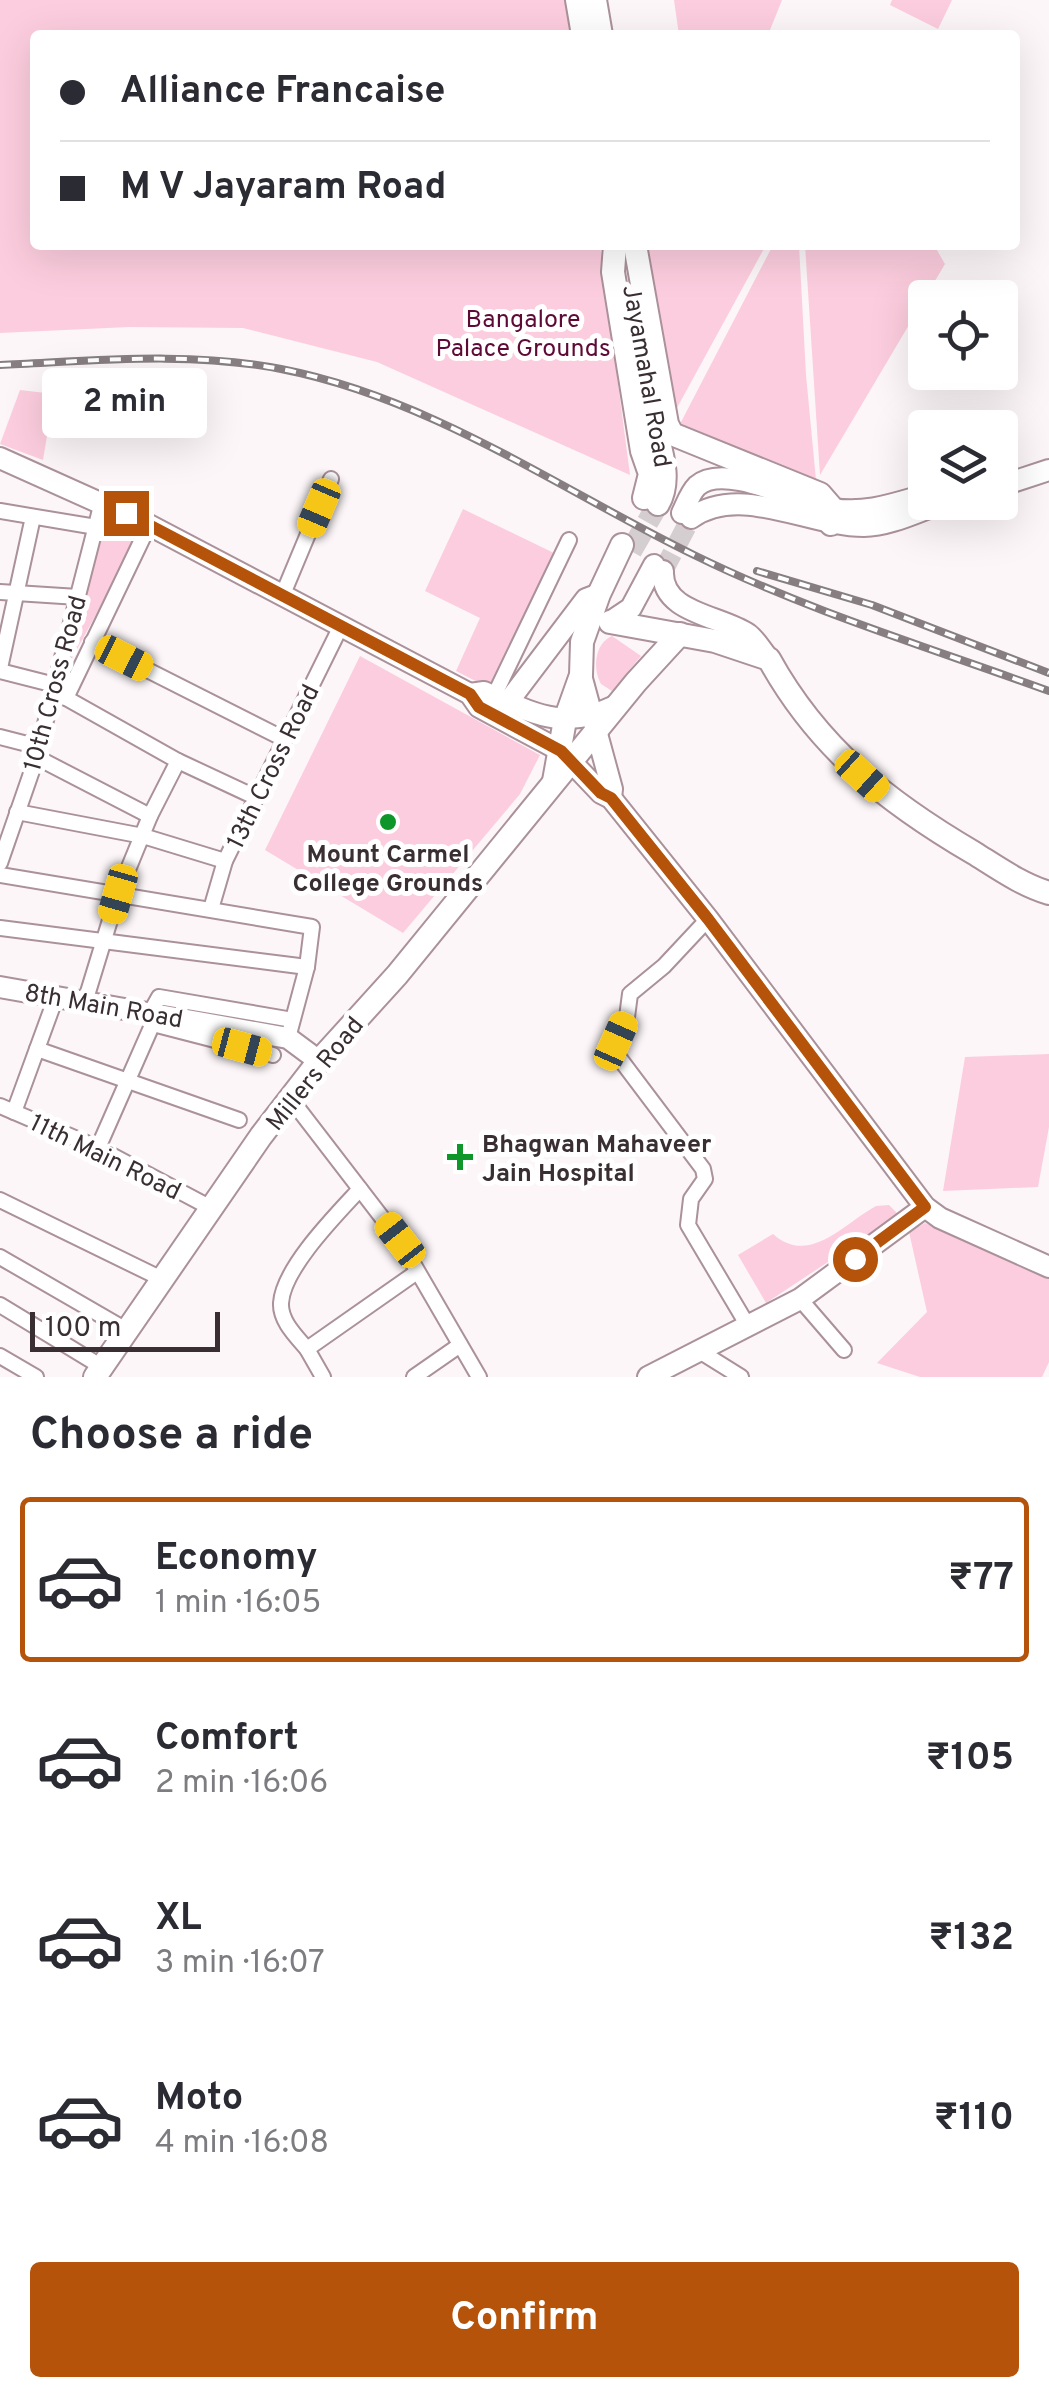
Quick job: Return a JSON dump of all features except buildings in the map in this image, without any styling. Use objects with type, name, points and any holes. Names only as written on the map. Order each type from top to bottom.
[{"type":"main road","points":[[578,0],[582,30]]},
{"type":"main road","points":[[595,0],[600,30]]},
{"type":"main road","name":"Jayamahal Road","points":[[615,250],[613,272],[642,451],[650,474],[651,501],[664,494],[666,473],[658,448],[635,308],[630,272],[632,250]]},
{"type":"main road","points":[[634,250],[672,434],[820,494],[832,516]]},
{"type":"main road","name":"Millers Road","points":[[99,1372],[318,1061],[397,975],[553,785],[567,756],[565,720],[581,674],[582,645],[598,594],[626,548],[609,600],[610,622]]},
{"type":"main road","points":[[581,674],[610,622],[714,641],[769,659],[791,699],[823,740],[882,794],[1016,879],[1049,893]]},
{"type":"main road","points":[[567,756],[680,634]]},
{"type":"street","points":[[1018,466],[1049,456]]},
{"type":"street","points":[[0,458],[102,502],[283,594],[470,694],[479,707],[567,756],[601,793],[611,798],[708,919],[925,1207],[940,1218],[1049,1267]]},
{"type":"street","points":[[1018,480],[1049,470]]},
{"type":"street","points":[[283,594],[331,479]]},
{"type":"street","points":[[686,516],[698,485],[712,480],[742,481],[771,488],[832,516],[869,526],[908,514]]},
{"type":"street","points":[[832,516],[868,512],[908,500]]},
{"type":"street","name":"10th Cross Road","points":[[0,863],[6,826],[17,812],[58,691],[102,502]]},
{"type":"street","points":[[0,511],[96,527]]},
{"type":"street","points":[[33,516],[0,669],[58,691],[178,761],[255,797]]},
{"type":"street","points":[[58,691],[92,642],[149,525]]},
{"type":"street","points":[[501,699],[570,540]]},
{"type":"street","points":[[610,622],[631,608],[658,568],[668,595],[752,636],[769,659]]},
{"type":"street","points":[[0,592],[78,597]]},
{"type":"street","points":[[501,699],[586,599],[598,594]]},
{"type":"street","name":"13th Cross Road","points":[[211,909],[225,861],[341,626]]},
{"type":"street","points":[[92,642],[284,739]]},
{"type":"street","points":[[581,674],[612,789],[611,798]]},
{"type":"street","points":[[470,694],[484,692],[565,720],[595,724]]},
{"type":"street","points":[[0,736],[38,752],[150,816]]},
{"type":"street","points":[[85,1002],[118,894],[178,761]]},
{"type":"street","points":[[17,812],[143,836],[225,861]]},
{"type":"street","points":[[0,875],[312,926],[307,967],[287,1028]]},
{"type":"street","points":[[708,919],[664,966],[630,994],[627,1017],[614,1051],[703,1169],[705,1179],[691,1199],[688,1226],[748,1326]]},
{"type":"street","points":[[0,928],[307,967]]},
{"type":"street","name":"8th Main Road","points":[[0,988],[153,1017],[287,1028],[318,1061]]},
{"type":"street","points":[[7,1109],[37,1050],[56,998]]},
{"type":"street","points":[[98,1148],[153,1017],[272,1055]]},
{"type":"street","points":[[37,1050],[239,1120]]},
{"type":"street","points":[[290,1098],[400,1240],[478,1377]]},
{"type":"street","name":"11th Main Road","points":[[7,1109],[98,1148],[212,1208]]},
{"type":"street","points":[[323,1377],[285,1322],[281,1303],[288,1279],[302,1258],[360,1189]]},
{"type":"street","points":[[0,1200],[164,1280]]},
{"type":"street","points":[[662,1374],[800,1298],[925,1207]]},
{"type":"street","points":[[0,1257],[128,1330]]},
{"type":"street","points":[[307,1350],[416,1272]]},
{"type":"street","points":[[800,1298],[844,1350]]},
{"type":"street","points":[[0,1305],[99,1372]]},
{"type":"street","points":[[414,1377],[460,1346]]},
{"type":"street","points":[[702,1352],[741,1377]]},
{"type":"street","points":[[0,1356],[36,1377]]},
{"type":"green space","name":"Bangalore Palace Grounds","points":[[0,0],[564,0],[572,30],[30,30],[30,250],[601,250],[630,475],[377,362],[243,328],[129,327],[0,333]]},
{"type":"green space","points":[[674,0],[782,0],[770,30],[678,30]]},
{"type":"green space","points":[[892,0],[952,0],[938,29],[890,5]]},
{"type":"green space","points":[[644,250],[763,250],[672,417]]},
{"type":"green space","points":[[770,250],[799,250],[816,480],[680,424]]},
{"type":"green space","points":[[805,250],[937,250],[945,264],[936,280],[908,280],[908,326],[820,475]]},
{"type":"green space","points":[[20,390],[54,394],[43,460],[0,444]]},
{"type":"green space","points":[[463,509],[556,554],[493,690],[456,671],[480,618],[425,591]]},
{"type":"green space","points":[[103,521],[139,536],[64,673]]},
{"type":"green space","points":[[612,636],[641,656],[612,691],[601,684],[596,664],[602,644]]},
{"type":"green space","name":"Mount Carmel College Grounds","points":[[360,656],[540,755],[520,794],[403,933],[265,850]]},
{"type":"green space","points":[[1049,1054],[1049,1127],[1038,1187],[943,1191],[965,1057]]},
{"type":"green space","points":[[889,1205],[899,1215],[766,1303],[738,1255],[773,1234],[786,1243],[812,1244],[876,1206]]},
{"type":"green space","points":[[925,1223],[1049,1279],[1049,1362],[1042,1377],[920,1377],[877,1363],[927,1312],[909,1232]]},
{"type":"tunnel","points":[[631,551],[658,504]]},
{"type":"tunnel","points":[[663,571],[691,518]]},
{"type":"railway","points":[[0,365],[211,360],[281,369],[336,383],[442,423],[737,575],[825,611],[1049,691]]},
{"type":"railway","points":[[757,571],[872,605],[1049,673]]},
{"type":"place","name":"Mount Carmel College Grounds","points":[[388,822]]},
{"type":"place","name":"Bhagwan Mahaveer Jain Hospital","points":[[460,1157]]},
{"type":"route","points":[[126,513],[470,694],[479,707],[561,751],[601,793],[611,798],[708,919],[925,1207],[855,1259]]}]
